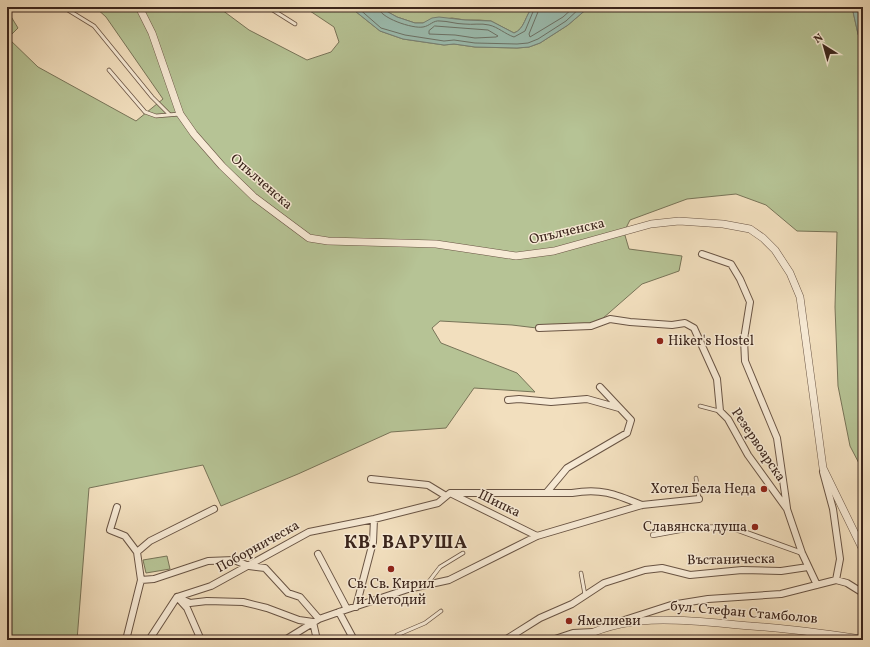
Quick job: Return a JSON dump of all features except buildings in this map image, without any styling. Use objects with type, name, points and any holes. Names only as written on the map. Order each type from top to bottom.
[{"type":"street","name":"Опълченска","points":[[139,7],[152,33],[180,114],[194,134],[222,166],[248,192],[309,238],[328,241],[436,244],[516,256],[554,251],[651,224],[679,221],[723,224],[750,229],[775,250],[790,273],[800,297],[822,468],[863,550]]},
{"type":"street","points":[[702,254],[731,264],[740,279],[750,302],[744,339],[745,361],[777,438],[787,509]]},
{"type":"street","name":"Резервоарска","points":[[539,328],[591,326],[610,319],[672,325],[685,323],[694,328],[717,379],[720,411],[728,419],[748,455],[787,509],[802,553],[817,585]]},
{"type":"street","points":[[547,492],[567,468],[627,432],[631,420],[600,387]]},
{"type":"street","points":[[508,400],[519,399],[551,402],[587,399],[619,408]]},
{"type":"street","points":[[822,468],[833,509],[840,558],[836,580]]},
{"type":"street","points":[[371,479],[428,485],[448,495]]},
{"type":"street","name":"Поборническа","points":[[177,597],[211,586],[309,532],[438,503],[448,495],[547,492],[572,493],[591,489],[617,494],[642,505]]},
{"type":"street","name":"Шипка","points":[[448,495],[537,536]]},
{"type":"street","points":[[285,640],[316,621],[347,609],[408,589],[449,580],[537,536],[642,505],[699,499]]},
{"type":"street","points":[[117,506],[110,530],[125,536],[137,552],[141,580],[126,640]]},
{"type":"street","points":[[137,552],[150,541],[214,510]]},
{"type":"street","points":[[356,607],[373,542],[374,518]]},
{"type":"street","points":[[653,535],[691,528],[730,527],[802,553]]},
{"type":"street","points":[[318,554],[347,609]]},
{"type":"street","points":[[141,580],[154,579],[208,561],[234,560],[249,566],[265,568],[288,593],[300,597],[316,621],[317,640]]},
{"type":"street","name":"Въстаническа","points":[[505,640],[536,620],[572,604],[610,580],[655,568],[690,574],[742,570],[781,571],[808,567]]},
{"type":"street","points":[[602,629],[621,620],[671,605],[708,599],[768,596],[836,580],[847,583],[863,593]]},
{"type":"street","points":[[177,597],[190,603],[207,601],[243,602],[267,608],[299,620],[316,621]]},
{"type":"street","points":[[149,640],[177,597]]},
{"type":"street","points":[[177,597],[187,608],[201,640]]},
{"type":"street","points":[[339,612],[354,640]]},
{"type":"street","name":"бул. Стефан Стамболов","points":[[577,640],[602,629],[640,621],[673,619],[765,626],[863,639]]},
{"type":"street","points":[[552,640],[573,633],[593,632]]},
{"type":"lane","points":[[63,7],[94,26],[152,97],[170,115]]},
{"type":"lane","points":[[268,7],[295,24]]},
{"type":"lane","points":[[109,70],[145,112],[156,116],[180,114]]},
{"type":"lane","points":[[700,406],[720,411]]},
{"type":"lane","points":[[696,478],[699,499]]},
{"type":"lane","points":[[426,585],[440,567],[463,553]]},
{"type":"lane","points":[[581,573],[585,595]]},
{"type":"lane","points":[[394,640],[397,635],[425,624],[441,611]]},
{"type":"green space","points":[[95,7],[218,7],[249,30],[307,60],[331,52],[339,42],[334,27],[304,7],[350,7],[380,31],[403,39],[444,45],[454,44],[475,47],[517,48],[529,47],[540,43],[568,25],[589,7],[852,7],[858,34],[863,46],[863,471],[850,446],[838,386],[835,307],[837,232],[797,231],[766,205],[736,194],[687,199],[630,220],[624,232],[629,249],[682,256],[679,271],[642,284],[602,319],[591,326],[545,329],[512,325],[440,321],[432,328],[441,343],[517,373],[535,392],[474,388],[446,428],[391,432],[298,474],[221,506],[203,465],[89,488],[77,640],[7,640],[7,10],[18,28],[8,38],[38,67],[136,121],[163,99],[106,17]]},
{"type":"green space","points":[[379,7],[533,7],[523,25],[514,33],[491,21],[452,18],[415,23],[397,17]]},
{"type":"green space","points":[[167,556],[170,569],[146,573],[143,560]]},
{"type":"water","points":[[350,7],[379,7],[397,17],[415,23],[423,23],[432,18],[439,17],[491,21],[514,33],[523,25],[533,7],[589,7],[568,25],[540,43],[529,47],[517,48],[475,47],[454,44],[444,45],[403,39],[380,31]]},
{"type":"water","points":[[852,7],[863,7],[863,46],[858,34]]},
{"type":"place","name":"Hiker's Hostel","points":[[660,341]]},
{"type":"place","name":"Xотел Бела Неда","points":[[764,489]]},
{"type":"place","name":"Славянска душа","points":[[755,527]]},
{"type":"place","name":"Св. Св. Кирил и Методий","points":[[391,569]]},
{"type":"place","name":"Ямелиеви","points":[[569,621]]},
{"type":"district","name":"КВ. ВАРУША","points":[[406,543]]}]
